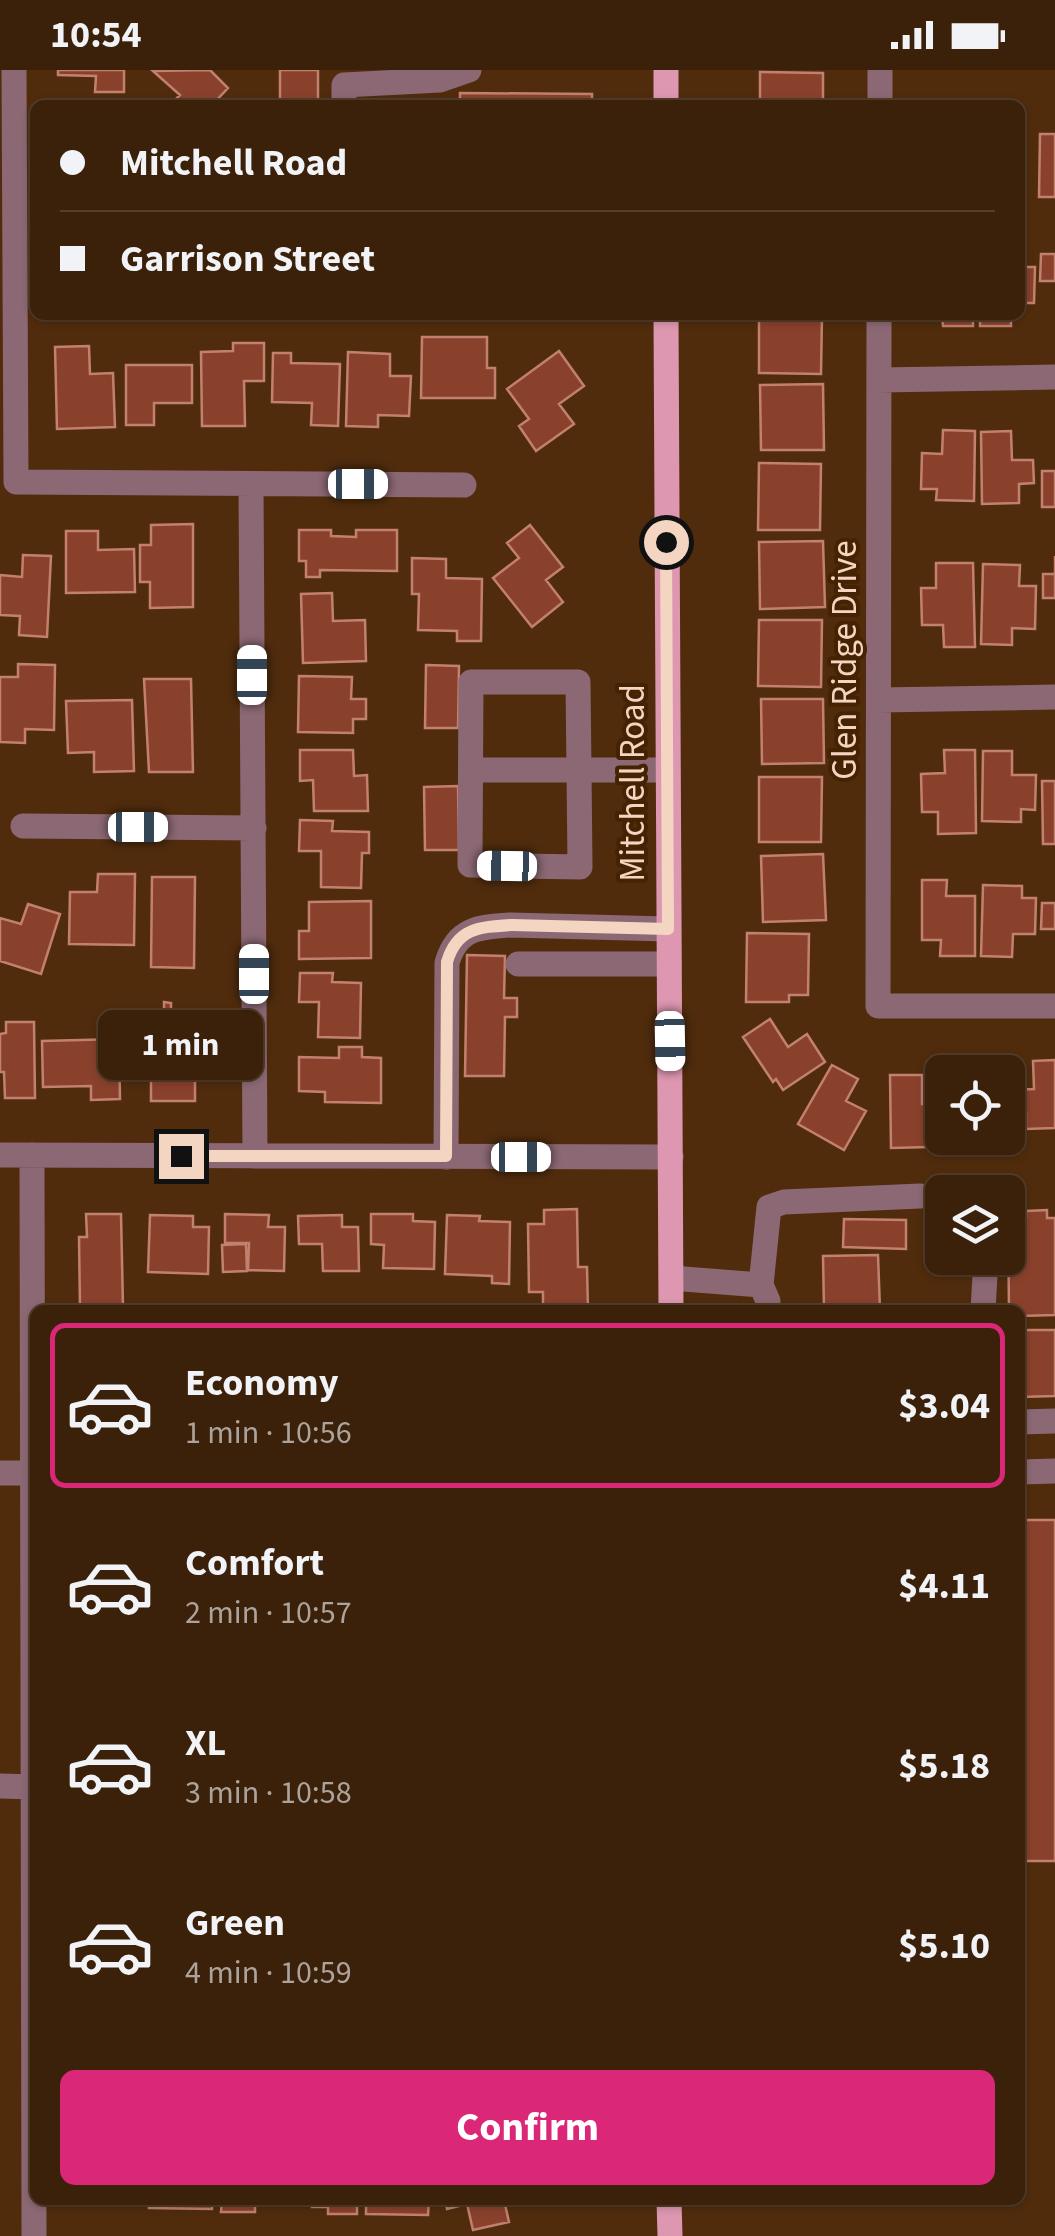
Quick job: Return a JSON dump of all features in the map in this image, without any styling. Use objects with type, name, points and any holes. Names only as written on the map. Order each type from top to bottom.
[{"type":"main road","points":[[666,70],[666,100]]},
{"type":"main road","name":"Mitchell Road","points":[[666,320],[671,1305]]},
{"type":"main road","points":[[670,2205],[670,2236]]},
{"type":"street","points":[[14,70],[25,180],[16,482],[464,485]]},
{"type":"street","points":[[344,100],[344,85],[440,80],[470,70]]},
{"type":"street","points":[[880,70],[880,100]]},
{"type":"street","name":"Glen Ridge Drive","points":[[879,320],[878,1006],[1055,1006]]},
{"type":"street","points":[[879,380],[1055,377]]},
{"type":"street","points":[[251,484],[255,1156]]},
{"type":"street","points":[[471,682],[578,682],[579,770],[580,866],[470,865],[471,682]]},
{"type":"street","points":[[879,700],[1055,697]]},
{"type":"street","points":[[471,770],[666,770]]},
{"type":"street","points":[[23,826],[254,828]]},
{"type":"street","points":[[446,1156],[447,962],[452,946],[464,934],[489,926],[668,929]]},
{"type":"street","points":[[518,964],[669,964]]},
{"type":"street","points":[[0,1155],[671,1157]]},
{"type":"street","points":[[32,1155],[33,1305]]},
{"type":"street","points":[[671,1278],[764,1298],[770,1208],[784,1202],[920,1196]]},
{"type":"street","points":[[983,1305],[985,1275]]},
{"type":"street","points":[[1025,1422],[1055,1421]]},
{"type":"street","points":[[1025,1472],[1055,1471]]},
{"type":"street","points":[[0,1473],[30,1473]]},
{"type":"street","points":[[0,1786],[30,1786]]},
{"type":"street","points":[[34,2205],[34,2236]]},
{"type":"building","points":[[58,70],[124,70],[124,92],[95,92],[96,76],[58,75]]},
{"type":"building","points":[[210,70],[228,88],[217,100],[175,100],[180,95],[153,71]]},
{"type":"building","points":[[280,70],[318,70],[318,100],[280,100]]},
{"type":"building","points":[[760,72],[823,73],[823,100],[760,100]]},
{"type":"building","points":[[460,93],[592,94],[592,100],[460,100]]},
{"type":"building","points":[[1040,134],[1055,134],[1055,197],[1039,197]]},
{"type":"building","points":[[1041,254],[1055,254],[1055,281],[1040,281]]},
{"type":"building","points":[[1025,267],[1035,267],[1034,303],[1025,303]]},
{"type":"building","points":[[759,320],[822,320],[821,374],[759,373]]},
{"type":"building","points":[[942,320],[973,320],[973,326],[943,326]]},
{"type":"building","points":[[980,320],[1011,320],[1011,326],[980,326]]},
{"type":"building","points":[[422,337],[487,337],[487,368],[495,368],[495,398],[421,398]]},
{"type":"building","points":[[233,343],[264,343],[264,381],[244,381],[245,426],[202,426],[201,352],[233,351]]},
{"type":"building","points":[[89,346],[90,374],[113,373],[115,427],[57,429],[55,347]]},
{"type":"building","points":[[559,351],[584,386],[559,404],[574,424],[536,451],[519,426],[529,419],[507,389]]},
{"type":"building","points":[[348,352],[390,354],[390,376],[411,376],[409,416],[378,415],[378,427],[346,426]]},
{"type":"building","points":[[273,353],[291,353],[291,363],[340,364],[338,426],[311,425],[312,403],[272,402]]},
{"type":"building","points":[[126,365],[192,365],[192,403],[154,403],[154,425],[126,425]]},
{"type":"building","points":[[823,384],[824,450],[761,450],[760,385]]},
{"type":"building","points":[[943,430],[975,431],[974,501],[936,500],[937,489],[921,489],[922,453],[942,454]]},
{"type":"building","points":[[1011,431],[1012,460],[1033,460],[1034,483],[1019,484],[1019,503],[982,504],[981,432]]},
{"type":"building","points":[[759,463],[821,464],[820,530],[758,530]]},
{"type":"building","points":[[1042,471],[1055,471],[1055,507],[1042,507]]},
{"type":"building","points":[[193,524],[193,607],[150,608],[150,582],[140,582],[140,545],[151,545],[151,525]]},
{"type":"building","points":[[530,525],[563,567],[546,580],[563,602],[532,627],[493,578],[519,558],[507,543]]},
{"type":"building","points":[[299,530],[331,530],[331,536],[356,537],[356,530],[397,530],[397,571],[320,570],[320,577],[306,577],[306,561],[299,561]]},
{"type":"building","points":[[66,531],[98,531],[98,550],[134,549],[135,592],[66,593]]},
{"type":"building","points":[[823,541],[825,607],[760,609],[759,542]]},
{"type":"building","points":[[23,555],[51,556],[47,637],[19,635],[20,616],[0,615],[0,575],[22,577]]},
{"type":"building","points":[[412,558],[446,559],[446,578],[482,579],[481,641],[457,641],[457,631],[418,630],[419,594],[412,594]]},
{"type":"building","points":[[936,563],[973,563],[975,647],[944,647],[943,625],[922,625],[921,588],[936,588]]},
{"type":"building","points":[[983,564],[1020,565],[1019,586],[1036,586],[1035,629],[1012,628],[1012,645],[981,644]]},
{"type":"building","points":[[1043,574],[1055,574],[1055,598],[1043,598]]},
{"type":"building","points":[[332,593],[333,621],[365,620],[366,661],[303,663],[301,594]]},
{"type":"building","points":[[759,620],[822,620],[821,687],[758,686]]},
{"type":"building","points":[[18,664],[55,665],[54,730],[25,729],[25,743],[0,742],[0,677],[18,677]]},
{"type":"building","points":[[426,665],[459,666],[458,728],[425,728]]},
{"type":"building","points":[[299,676],[352,677],[351,699],[366,699],[366,719],[353,719],[353,733],[298,732]]},
{"type":"building","points":[[144,679],[191,679],[193,772],[149,772]]},
{"type":"building","points":[[761,699],[823,699],[824,763],[762,764]]},
{"type":"building","points":[[132,700],[134,771],[94,772],[94,752],[68,753],[66,701]]},
{"type":"building","points":[[300,750],[353,750],[354,776],[367,775],[368,811],[314,811],[313,780],[300,781]]},
{"type":"building","points":[[944,750],[975,750],[976,833],[938,834],[938,812],[922,812],[921,774],[945,773]]},
{"type":"building","points":[[983,751],[1012,751],[1012,775],[1036,775],[1035,810],[1021,809],[1021,822],[982,821]]},
{"type":"building","points":[[759,777],[822,777],[821,842],[759,842]]},
{"type":"building","points":[[1042,781],[1055,781],[1055,844],[1043,844]]},
{"type":"building","points":[[458,786],[459,850],[425,850],[424,787]]},
{"type":"building","points":[[300,820],[333,821],[332,831],[369,832],[369,853],[362,853],[361,888],[321,887],[321,851],[299,851]]},
{"type":"building","points":[[823,854],[826,920],[763,922],[761,856]]},
{"type":"building","points":[[98,874],[135,874],[134,945],[69,944],[70,892],[97,892]]},
{"type":"building","points":[[152,877],[195,877],[194,968],[151,967]]},
{"type":"building","points":[[922,880],[947,880],[946,896],[975,896],[975,956],[940,956],[941,940],[922,940]]},
{"type":"building","points":[[983,885],[1022,886],[1022,898],[1036,898],[1035,934],[1013,934],[1012,957],[981,956]]},
{"type":"building","points":[[371,901],[371,958],[299,959],[299,931],[309,931],[309,902]]},
{"type":"building","points":[[1042,903],[1055,903],[1055,929],[1041,929]]},
{"type":"building","points":[[28,904],[60,914],[41,974],[0,961],[0,918],[21,924]]},
{"type":"building","points":[[747,933],[809,934],[808,995],[789,995],[789,1002],[746,1002]]},
{"type":"building","points":[[467,955],[505,956],[504,998],[517,998],[517,1017],[505,1017],[504,1076],[465,1076]]},
{"type":"building","points":[[300,973],[333,973],[332,982],[361,983],[360,1038],[318,1037],[319,1002],[299,1002]]},
{"type":"building","points":[[164,1002],[171,1003],[171,1013],[187,1013],[186,1067],[195,1067],[195,1101],[151,1101],[151,1069],[137,1069],[137,1044],[128,1044],[128,1012],[164,1012]]},
{"type":"building","points":[[770,1019],[788,1047],[807,1034],[825,1062],[783,1090],[776,1079],[773,1082],[743,1037]]},
{"type":"building","points":[[6,1022],[34,1022],[35,1098],[5,1098],[0,1034],[6,1033]]},
{"type":"building","points":[[119,1039],[120,1099],[91,1100],[91,1086],[43,1087],[42,1041]]},
{"type":"building","points":[[339,1047],[362,1047],[362,1057],[381,1058],[381,1103],[325,1102],[325,1092],[299,1091],[299,1057],[339,1058]]},
{"type":"building","points":[[1055,1060],[1055,1128],[1026,1129],[1025,1089],[1034,1089],[1033,1061]]},
{"type":"building","points":[[832,1065],[858,1079],[846,1101],[866,1111],[844,1150],[798,1124]]},
{"type":"building","points":[[890,1075],[922,1075],[925,1147],[891,1148]]},
{"type":"building","points":[[577,1209],[578,1267],[587,1267],[588,1305],[543,1305],[543,1292],[529,1292],[528,1224],[544,1224],[544,1210]]},
{"type":"building","points":[[1047,1210],[1047,1218],[1055,1218],[1055,1315],[1025,1316],[1025,1305],[1009,1305],[1009,1275],[1025,1275],[1026,1211]]},
{"type":"building","points":[[86,1214],[121,1214],[123,1305],[80,1305],[79,1237],[87,1237]]},
{"type":"building","points":[[225,1214],[269,1215],[268,1227],[285,1227],[284,1271],[248,1270],[249,1243],[225,1243]]},
{"type":"building","points":[[371,1214],[413,1214],[413,1221],[435,1222],[434,1269],[383,1268],[384,1245],[371,1244]]},
{"type":"building","points":[[150,1215],[193,1216],[193,1227],[209,1227],[208,1274],[148,1272]]},
{"type":"building","points":[[342,1215],[342,1227],[358,1227],[359,1271],[323,1271],[322,1244],[299,1244],[298,1216]]},
{"type":"building","points":[[447,1215],[510,1222],[509,1284],[492,1283],[492,1276],[445,1274]]},
{"type":"building","points":[[844,1219],[906,1220],[906,1249],[843,1247]]},
{"type":"building","points":[[246,1244],[247,1271],[223,1272],[222,1245]]},
{"type":"building","points":[[878,1255],[880,1305],[824,1305],[823,1256]]},
{"type":"building","points":[[1025,1330],[1055,1330],[1055,1396],[1025,1397]]},
{"type":"building","points":[[1025,1520],[1055,1520],[1055,1861],[1025,1861]]},
{"type":"building","points":[[149,2205],[212,2205],[212,2209]]},
{"type":"building","points":[[222,2205],[255,2205],[255,2212],[221,2212]]},
{"type":"building","points":[[357,2205],[357,2214],[328,2214],[328,2207],[312,2207]]},
{"type":"building","points":[[366,2205],[429,2205],[428,2215],[366,2214]]},
{"type":"building","points":[[467,2205],[505,2205],[509,2222],[473,2230]]},
{"type":"route","points":[[181,1156],[446,1156],[447,962],[452,946],[464,934],[489,926],[668,929],[666,542]]}]
